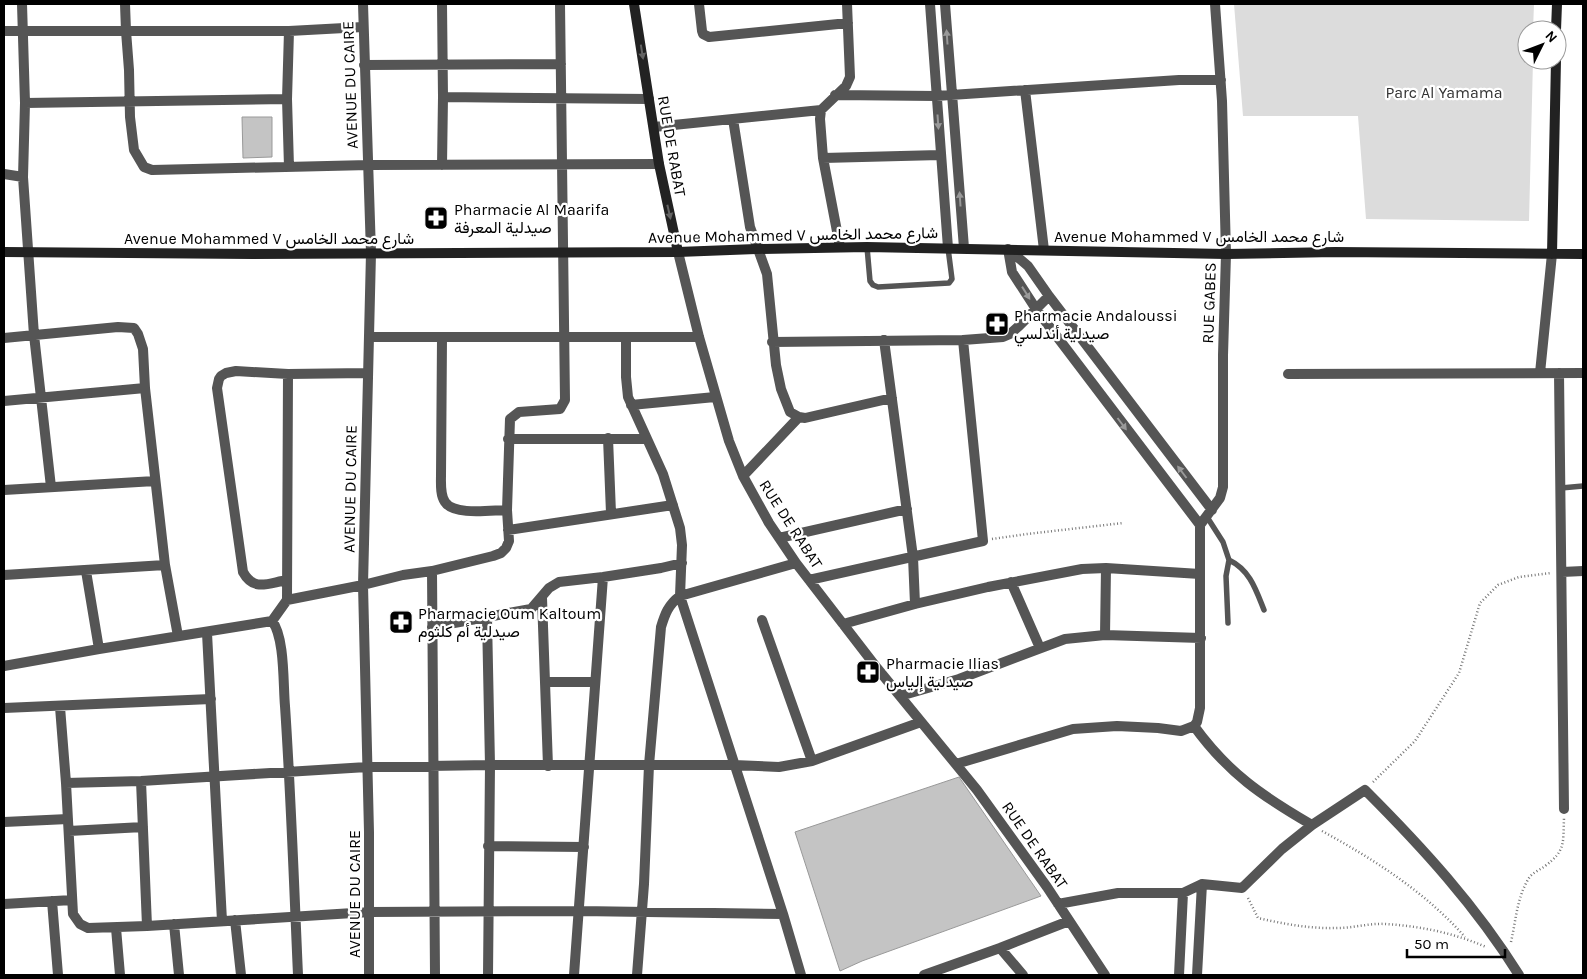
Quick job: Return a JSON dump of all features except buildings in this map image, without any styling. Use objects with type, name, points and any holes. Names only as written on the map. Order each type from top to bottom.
[{"type":"main road","name":"RUE DE RABAT","points":[[634,4],[659,164],[678,252]]},
{"type":"main road","points":[[1556,20],[1557,4]]},
{"type":"main road","points":[[1552,254],[1556,70]]},
{"type":"main road","name":"Avenue Mohammed V شارع محمد الخامس","points":[[4,252],[242,254],[678,252],[756,248],[867,247],[1226,254],[1335,252],[1583,254]]},
{"type":"street","points":[[22,4],[25,103],[23,177],[27,252],[51,487]]},
{"type":"street","points":[[125,4],[134,150],[144,167],[152,170],[368,165],[659,164]]},
{"type":"street","name":"AVENUE DU CAIRE","points":[[363,4],[371,253],[364,585],[369,975]]},
{"type":"street","points":[[442,4],[442,165]]},
{"type":"street","points":[[287,600],[364,585],[403,575],[432,571],[501,553],[506,548],[509,541],[507,510],[510,419],[520,412],[560,409],[565,400],[560,4]]},
{"type":"street","points":[[699,4],[702,31],[703,34],[709,37],[848,22]]},
{"type":"street","points":[[840,247],[823,158],[820,119],[821,110],[846,86],[850,76],[847,4]]},
{"type":"street","points":[[934,4],[936,96],[948,248]]},
{"type":"street","points":[[945,4],[964,248]]},
{"type":"street","name":"RUE GABES","points":[[1206,518],[1222,493],[1223,487],[1222,355],[1226,254],[1221,80],[1215,4]]},
{"type":"street","points":[[4,31],[289,31],[363,28]]},
{"type":"street","points":[[289,31],[287,99],[289,167]]},
{"type":"street","points":[[364,66],[561,64]]},
{"type":"street","points":[[836,95],[952,96],[1179,80],[1221,80]]},
{"type":"street","points":[[1025,90],[1044,250]]},
{"type":"street","points":[[443,98],[649,99]]},
{"type":"street","points":[[25,103],[287,99]]},
{"type":"street","points":[[654,126],[821,110]]},
{"type":"street","points":[[732,119],[750,227],[766,274],[776,365],[790,412],[805,418],[892,398]]},
{"type":"street","points":[[823,158],[940,155]]},
{"type":"street","points":[[4,174],[23,177]]},
{"type":"street","points":[[956,764],[1073,729],[1117,726],[1181,731],[1194,726],[1197,722],[1200,708],[1200,574],[1206,518],[1028,266],[1008,249]]},
{"type":"street","points":[[1008,249],[1012,272],[1036,309],[1206,518]]},
{"type":"street","name":"RUE DE RABAT","points":[[678,252],[715,397],[729,441],[743,476],[796,563],[982,797],[1058,904],[1105,975]]},
{"type":"street","points":[[1540,373],[1552,254]]},
{"type":"street","points":[[772,342],[963,340],[1003,337],[1019,326],[1049,296]]},
{"type":"street","points":[[4,338],[118,327],[134,328],[138,334],[143,349],[145,388],[165,565],[178,636]]},
{"type":"street","points":[[369,338],[699,337]]},
{"type":"street","points":[[442,338],[441,475],[442,494],[445,503],[453,508],[466,511],[507,510]]},
{"type":"street","points":[[626,338],[628,397],[663,474],[673,505],[682,545],[680,596],[784,914],[801,975]]},
{"type":"street","points":[[884,340],[913,557],[915,604]]},
{"type":"street","points":[[809,580],[983,541],[963,340]]},
{"type":"street","points":[[287,580],[253,584],[248,581],[243,572],[217,388],[219,379],[226,373],[236,371],[288,374],[367,374]]},
{"type":"street","points":[[1559,373],[1564,809]]},
{"type":"street","points":[[1288,374],[1583,373]]},
{"type":"street","points":[[4,666],[272,621],[287,600],[288,374]]},
{"type":"street","points":[[4,401],[145,388]]},
{"type":"street","points":[[631,405],[715,397]]},
{"type":"street","points":[[743,476],[799,417]]},
{"type":"street","points":[[608,438],[611,513]]},
{"type":"street","points":[[508,439],[647,439]]},
{"type":"street","points":[[4,490],[155,481]]},
{"type":"street","points":[[508,530],[673,505]]},
{"type":"street","points":[[780,538],[907,509]]},
{"type":"street","points":[[432,627],[531,609],[549,588],[559,582],[603,577],[682,563]]},
{"type":"street","points":[[637,975],[650,765],[661,628],[666,610],[680,596],[796,563]]},
{"type":"street","points":[[4,575],[165,565]]},
{"type":"street","points":[[843,624],[915,604],[1011,582],[1082,569],[1106,568],[1200,574]]},
{"type":"street","points":[[1105,635],[1106,568]]},
{"type":"street","points":[[86,571],[98,649]]},
{"type":"street","points":[[432,571],[435,975]]},
{"type":"street","points":[[1562,572],[1583,571]]},
{"type":"street","points":[[574,975],[603,577]]},
{"type":"street","points":[[1011,582],[1040,648]]},
{"type":"street","points":[[542,598],[548,766]]},
{"type":"street","points":[[487,618],[490,765],[488,975]]},
{"type":"street","points":[[762,620],[812,761]]},
{"type":"street","points":[[272,621],[276,626],[280,639],[290,771],[298,975]]},
{"type":"street","points":[[207,633],[222,921]]},
{"type":"street","points":[[900,696],[959,679],[1065,639],[1105,635],[1201,638]]},
{"type":"street","points":[[545,682],[595,682]]},
{"type":"street","points":[[4,708],[211,699]]},
{"type":"street","points":[[60,707],[73,914],[80,924],[88,928],[116,928],[369,912],[580,911],[784,914]]},
{"type":"street","points":[[66,783],[142,781],[290,771],[434,765],[779,766],[812,761],[921,722]]},
{"type":"street","points":[[1194,726],[1222,761],[1253,788],[1312,825]]},
{"type":"street","points":[[142,781],[147,926]]},
{"type":"street","points":[[1058,904],[1118,894],[1183,894],[1202,884],[1242,888],[1282,849],[1312,825],[1365,790],[1417,842],[1469,904],[1519,975]]},
{"type":"street","points":[[4,822],[68,819]]},
{"type":"street","points":[[69,831],[143,827]]},
{"type":"street","points":[[488,846],[584,847]]},
{"type":"street","points":[[1197,975],[1202,884]]},
{"type":"street","points":[[1178,975],[1183,894]]},
{"type":"street","points":[[4,904],[72,900]]},
{"type":"street","points":[[52,901],[58,975]]},
{"type":"street","points":[[235,920],[241,975]]},
{"type":"street","points":[[924,975],[952,970],[1000,948],[1069,921]]},
{"type":"street","points":[[174,924],[179,975]]},
{"type":"street","points":[[116,928],[120,975]]},
{"type":"street","points":[[1000,948],[1023,975]]},
{"type":"lane","points":[[867,247],[870,281],[873,286],[950,283],[952,279],[948,248]]},
{"type":"lane","points":[[1561,488],[1583,486]]},
{"type":"lane","points":[[1206,518],[1223,542],[1229,560],[1226,576],[1228,623]]},
{"type":"lane","points":[[1229,560],[1239,564],[1254,582],[1264,610]]},
{"type":"path","points":[[983,541],[1123,523]]},
{"type":"path","points":[[1365,790],[1415,741],[1458,673],[1480,603],[1498,585],[1519,577],[1562,572]]},
{"type":"path","points":[[1242,888],[1258,918],[1286,925],[1338,928],[1382,924],[1427,928],[1467,939],[1508,958],[1518,905],[1524,887],[1531,875],[1557,857],[1562,846],[1564,809]]},
{"type":"path","points":[[1312,825],[1349,845],[1405,881],[1446,915],[1467,939]]},
{"type":"green space","name":"Parc Al Yamama","points":[[1234,4],[1534,4],[1533,20],[1517,20],[1517,70],[1533,70],[1529,221],[1366,219],[1358,116],[1243,116]]},
{"type":"place","name":"Pharmacie Al Maarifa صيدلية المعرفة","points":[[436,218]]},
{"type":"place","name":"Pharmacie Andaloussi صيدلية أندلسي","points":[[997,324]]},
{"type":"place","name":"Pharmacie Oum Kaltoum صيدلية أم كلثوم","points":[[401,622]]},
{"type":"place","name":"Pharmacie Ilias صيدلية إلياس","points":[[868,672]]}]
